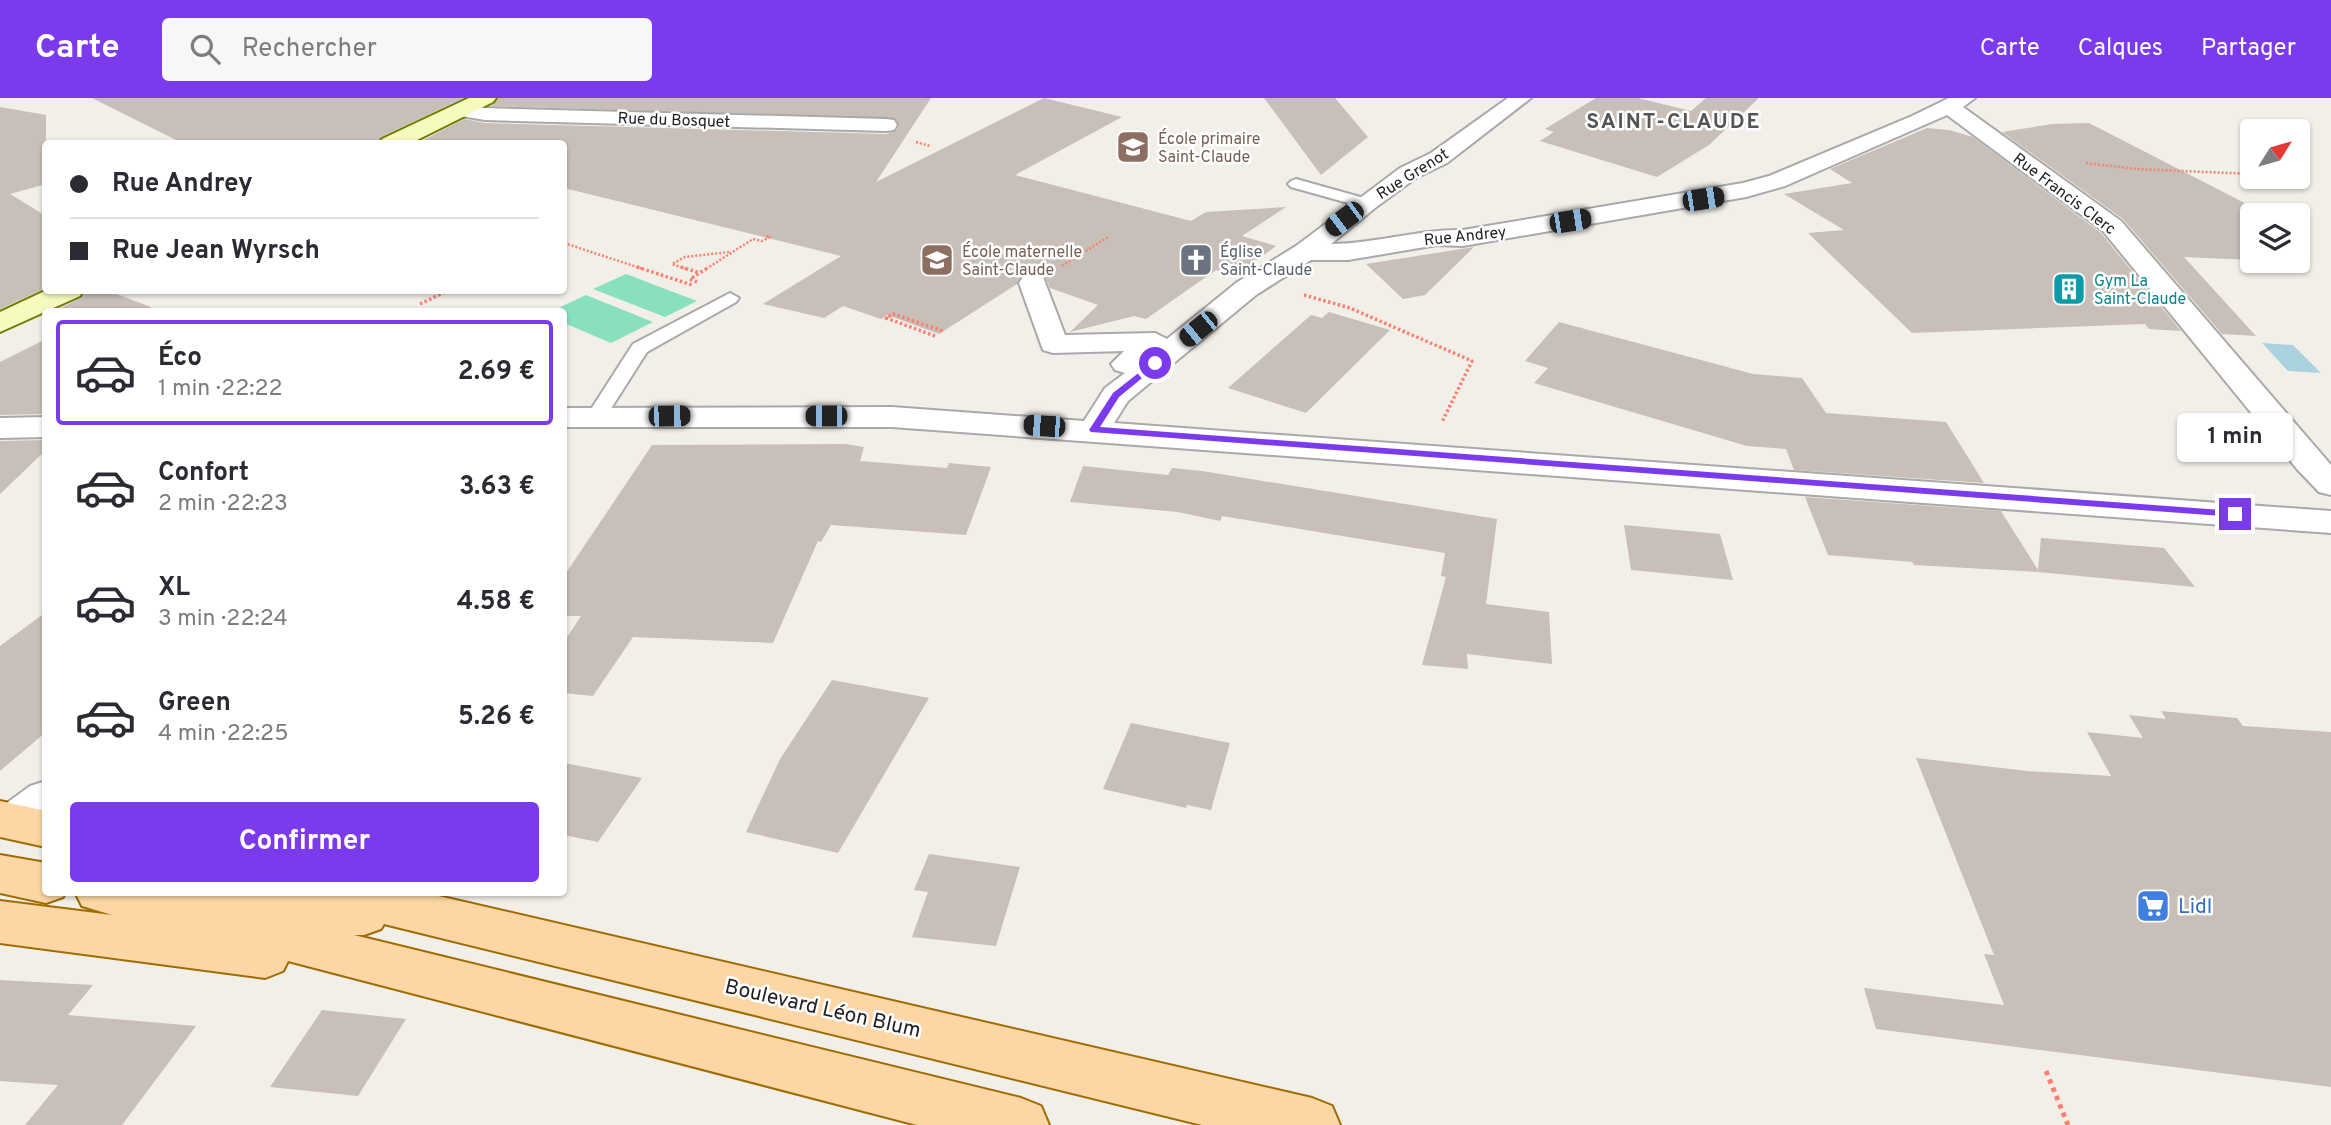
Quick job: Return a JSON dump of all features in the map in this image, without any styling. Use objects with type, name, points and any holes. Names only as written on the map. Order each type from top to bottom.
[{"type":"main road","points":[[399,140],[486,98]]},
{"type":"main road","points":[[0,323],[62,294]]},
{"type":"main road","points":[[0,874],[42,882]]},
{"type":"main road","points":[[115,896],[1021,1125]]},
{"type":"main road","points":[[140,896],[469,923]]},
{"type":"main road","name":"Boulevard Léon Blum","points":[[351,896],[1312,1125]]},
{"type":"main road","points":[[0,922],[434,978]]},
{"type":"street","name":"Rue Grenot","points":[[1305,252],[1408,173],[1439,158],[1521,98]]},
{"type":"street","name":"Rue Francis Clerc","points":[[1957,102],[2013,153],[2112,226],[2331,485]]},
{"type":"street","name":"Rue Andrey","points":[[1305,252],[1348,252],[1437,237],[1462,238],[1746,190],[1777,181],[1957,102]]},
{"type":"street","name":"Rue du Bosquet","points":[[461,111],[485,114],[886,125]]},
{"type":"street","points":[[1094,430],[1116,395],[1246,289],[1305,252]]},
{"type":"street","points":[[1033,283],[1053,344],[1155,342],[1093,388]]},
{"type":"street","points":[[567,418],[853,416],[1094,430],[2331,522]]},
{"type":"street","points":[[0,428],[42,428]]},
{"type":"lane","points":[[1296,184],[1366,203]]},
{"type":"lane","points":[[596,417],[640,348],[723,296]]},
{"type":"path","points":[[2013,153],[2136,169],[2240,173]]},
{"type":"path","points":[[723,296],[717,289],[690,279],[753,239],[762,241],[770,237],[765,236]]},
{"type":"path","points":[[1033,283],[1108,237]]},
{"type":"path","points":[[567,244],[598,256],[635,264],[723,296]]},
{"type":"path","points":[[700,273],[672,264],[685,257],[733,251]]},
{"type":"path","points":[[420,304],[441,294]]},
{"type":"path","points":[[1304,296],[1350,308],[1472,361],[1440,425]]},
{"type":"path","points":[[935,336],[886,318],[893,314],[943,331]]},
{"type":"path","points":[[2046,1071],[2068,1125]]},
{"type":"green space","points":[[626,274],[697,301],[665,317],[593,289]]},
{"type":"green space","points":[[586,295],[653,322],[611,343],[567,324],[567,308],[558,308]]},
{"type":"water","points":[[2262,343],[2293,345],[2321,373],[2288,371]]},
{"type":"building","points":[[92,98],[463,98],[379,140],[176,140]]},
{"type":"building","points":[[499,98],[931,98],[876,182],[1044,98],[1122,117],[1015,175],[1191,221],[1206,212],[1286,207],[1242,236],[1276,246],[1235,276],[1216,270],[1146,319],[1134,316],[1070,332],[1098,305],[1050,288],[1045,276],[1034,272],[1022,274],[1017,284],[939,334],[887,315],[881,319],[843,306],[824,318],[763,304],[841,256],[567,189],[567,140],[424,140],[464,119],[485,123],[886,134],[896,131],[899,126],[896,119],[492,106]]},
{"type":"building","points":[[1264,98],[1335,98],[1368,137],[1321,175]]},
{"type":"building","points":[[1596,98],[1638,98],[1691,111],[1706,98],[1759,98],[1709,145],[1657,177],[1540,141],[1554,132],[1545,129]]},
{"type":"building","points":[[0,107],[46,115],[46,140],[42,140],[42,185],[10,194],[42,214],[42,290],[0,309]]},
{"type":"building","points":[[2089,123],[2245,203],[2240,203],[2240,259],[2184,257],[2256,336],[2222,334],[2123,219],[2002,132],[2052,124]]},
{"type":"building","points":[[1927,128],[1949,130],[1973,137],[2101,233],[2181,331],[2149,329],[2145,324],[1912,333],[1808,233],[1844,230],[1784,194],[1852,183],[1830,169]]},
{"type":"building","points":[[1474,247],[1425,295],[1403,299],[1366,264]]},
{"type":"building","points":[[83,294],[117,294],[151,307],[60,308],[81,298]]},
{"type":"building","points":[[1329,312],[1390,330],[1306,413],[1228,388],[1311,315],[1322,318]]},
{"type":"building","points":[[1559,322],[1753,374],[1802,378],[1826,413],[1946,422],[1984,483],[1794,470],[1786,449],[1747,446],[1534,383],[1548,368],[1525,361]]},
{"type":"building","points":[[42,341],[42,414],[0,415],[0,362]]},
{"type":"building","points":[[42,440],[42,454],[0,494],[0,441]]},
{"type":"building","points":[[845,444],[864,447],[860,461],[947,468],[949,463],[991,467],[966,535],[831,525],[821,542],[818,541],[773,643],[633,637],[593,696],[567,693],[567,637],[581,616],[567,616],[567,572],[652,445]]},
{"type":"building","points":[[1083,466],[1168,475],[1172,468],[1202,471],[1497,519],[1486,604],[1549,612],[1552,664],[1467,654],[1468,669],[1422,665],[1446,577],[1441,576],[1445,553],[1222,516],[1220,521],[1178,512],[1070,502]]},
{"type":"building","points":[[1805,497],[2001,511],[2038,570],[2041,538],[2164,548],[2195,587],[2038,572],[1914,565],[1912,562],[1828,555]]},
{"type":"building","points":[[1624,525],[1720,534],[1733,580],[1631,570]]},
{"type":"building","points":[[42,615],[42,735],[0,771],[0,646]]},
{"type":"building","points":[[832,680],[929,698],[838,853],[746,832],[780,759]]},
{"type":"building","name":"Lidl","points":[[2161,711],[2237,718],[2243,726],[2331,732],[2331,1087],[1876,1029],[1864,988],[2004,1005],[1984,954],[1994,955],[1916,758],[2027,771],[2111,776],[2087,732],[2143,738],[2129,715],[2166,719]]},
{"type":"building","points":[[1131,723],[1230,743],[1211,810],[1187,805],[1186,808],[1103,789]]},
{"type":"building","points":[[567,764],[642,778],[598,842],[567,836]]},
{"type":"building","points":[[929,854],[1020,867],[996,946],[912,937],[928,892],[914,890]]},
{"type":"building","points":[[0,980],[93,985],[68,1015],[196,1026],[122,1125],[25,1125],[58,1085],[0,1081]]},
{"type":"building","points":[[322,1010],[406,1019],[358,1096],[270,1087]]},
{"type":"place","name":"École primaire Saint-Claude","points":[[1133,147]]},
{"type":"place","name":"École maternelle Saint-Claude","points":[[937,260]]},
{"type":"place","name":"Église Saint-Claude","points":[[1196,260]]},
{"type":"place","name":"Gym La Saint-Claude","points":[[2069,289]]},
{"type":"place","name":"Lidl","points":[[2153,906]]},
{"type":"district","name":"SAINT-CLAUDE","points":[[1674,121]]},
{"type":"route","points":[[1155,363],[1116,395],[1094,430],[2235,514]]}]
